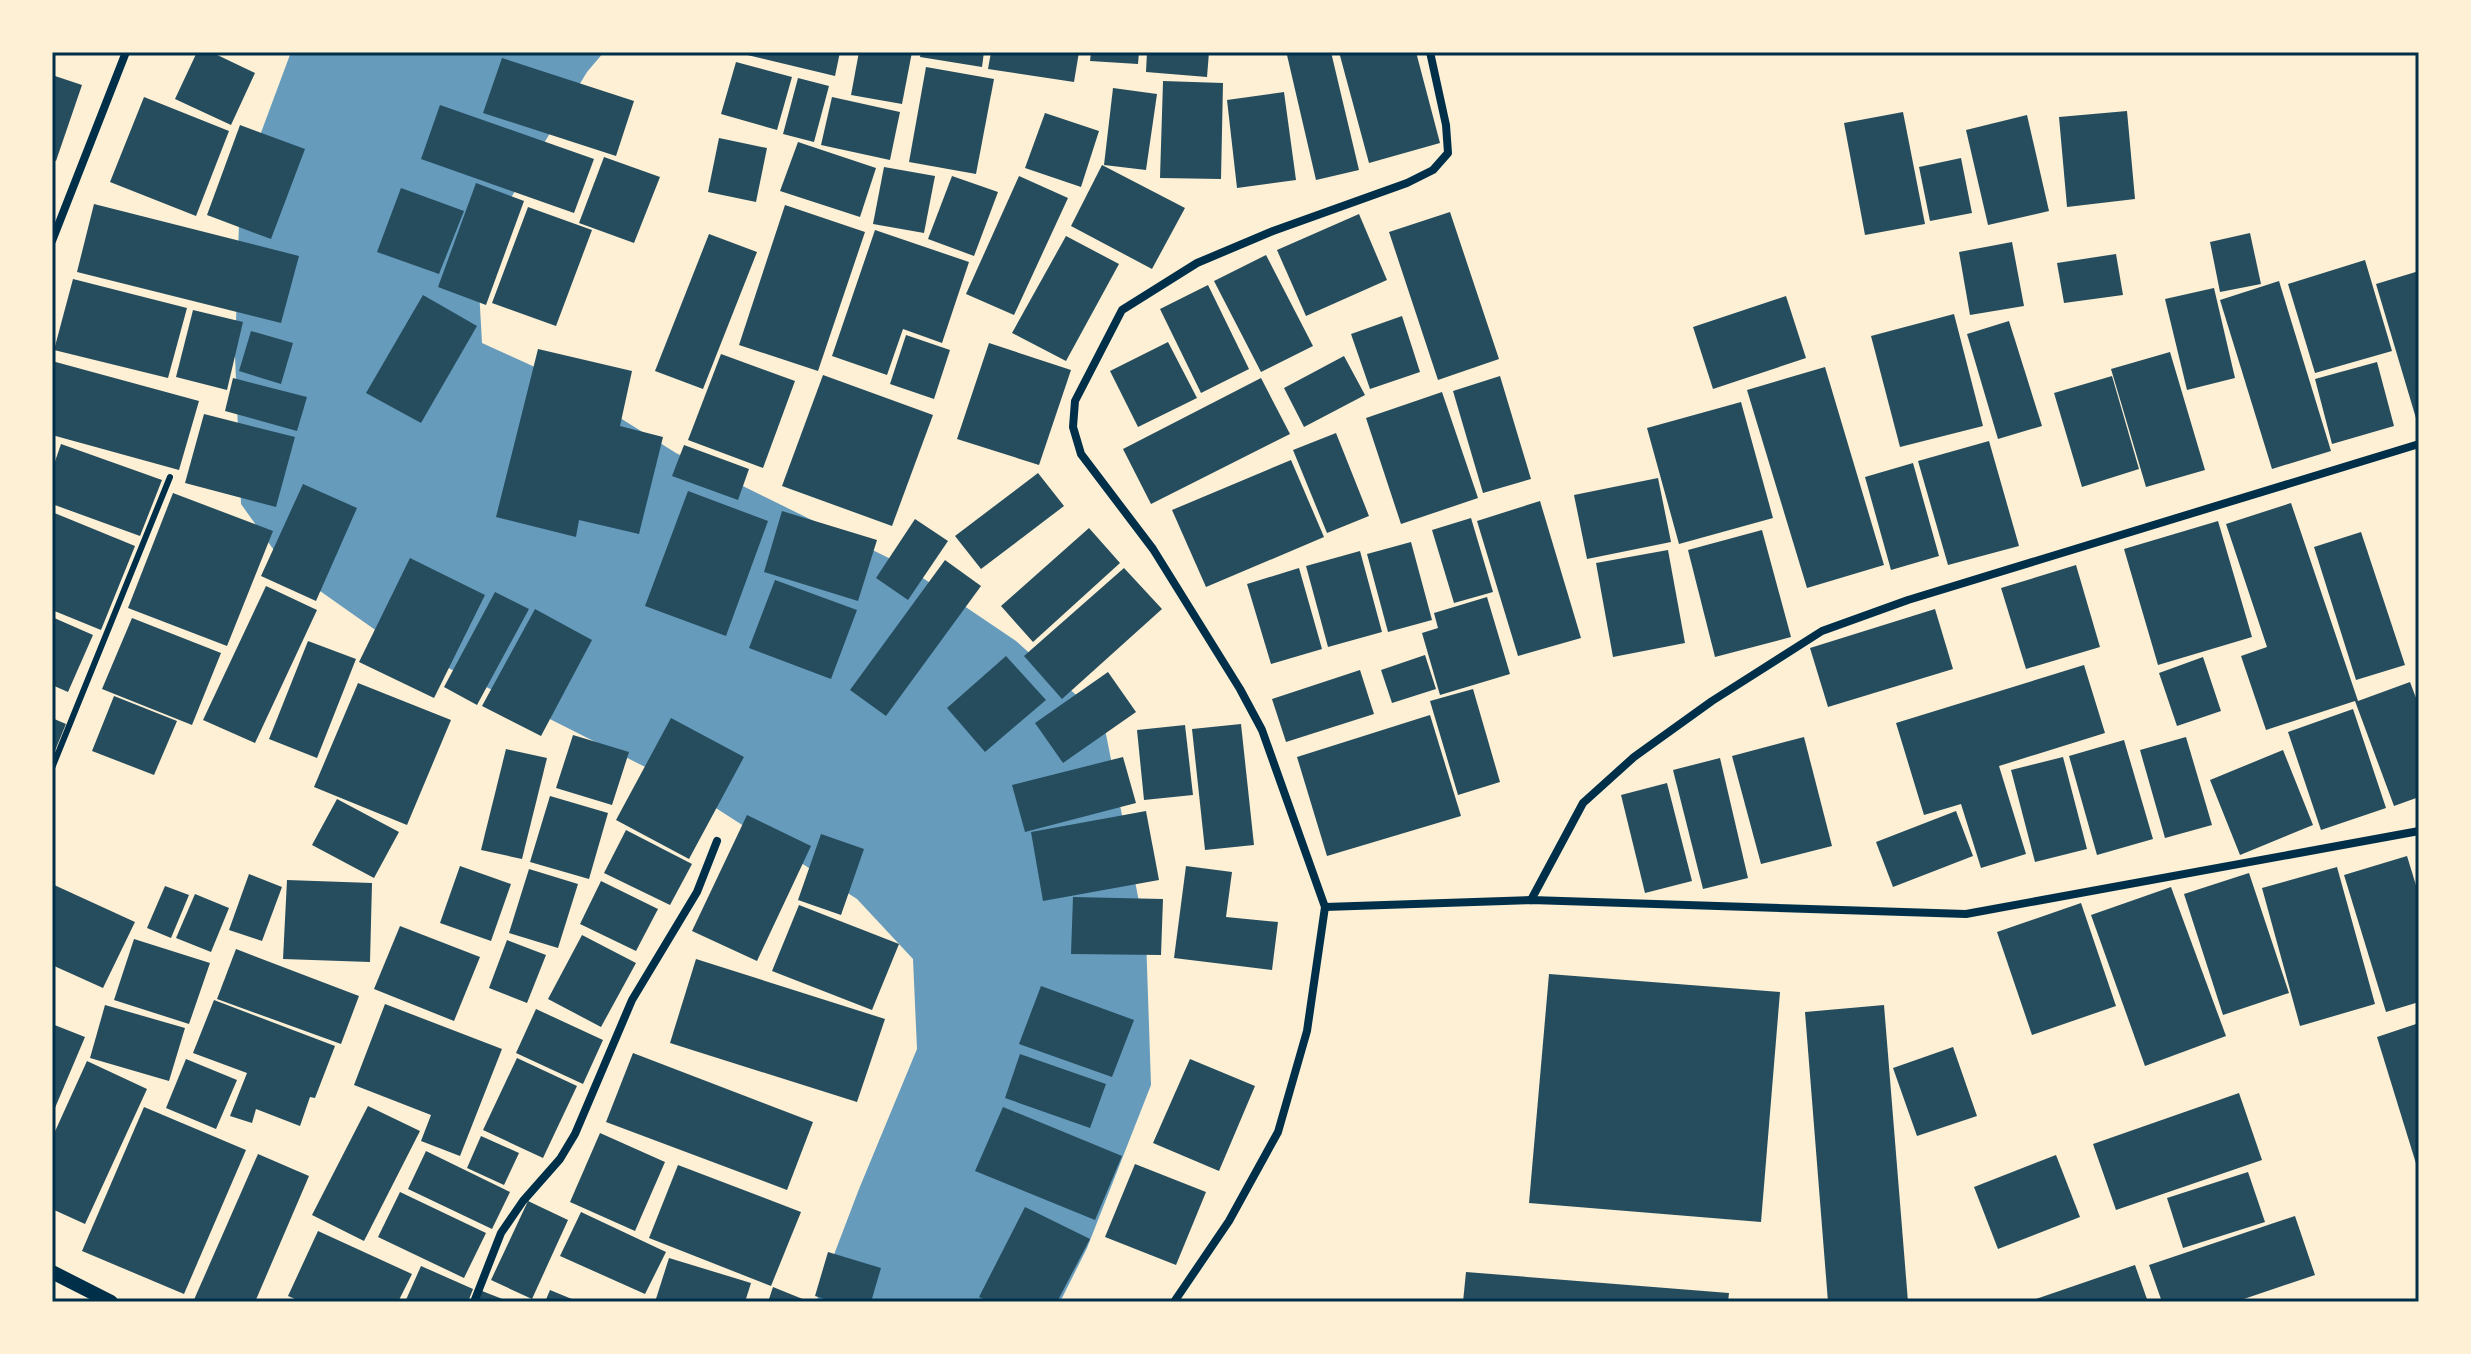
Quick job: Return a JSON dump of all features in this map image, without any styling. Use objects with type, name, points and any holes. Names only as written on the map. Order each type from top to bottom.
[{"type":"street","points":[[52,241],[126,52]]},
{"type":"street","points":[[1174,1302],[1229,1221],[1278,1132],[1307,1031],[1325,907],[1262,730],[1153,549],[1081,454],[1073,427],[1075,401],[1122,310],[1197,263],[1273,231],[1407,183],[1433,170],[1448,153],[1446,125],[1430,52]]},
{"type":"street","points":[[1531,900],[1583,803],[1634,757],[1712,701],[1822,631],[1908,600],[2419,444]]},
{"type":"street","points":[[1325,907],[1531,900],[1966,914],[2419,831]]},
{"type":"street","points":[[474,1302],[501,1233],[523,1201],[560,1159],[575,1134],[632,1000],[697,892],[717,841]]},
{"type":"street","points":[[52,1272],[111,1302]]},
{"type":"lane","points":[[52,768],[170,477]]},
{"type":"water","points":[[291,52],[604,52],[587,72],[477,254],[482,343],[550,374],[676,453],[905,566],[1016,641],[1103,719],[1146,937],[1151,1085],[1087,1248],[1060,1302],[816,1302],[917,1049],[913,959],[857,899],[677,783],[381,634],[286,567],[241,504],[235,356],[240,189]]},
{"type":"building","points":[[197,52],[211,52],[255,73],[231,125],[175,99]]},
{"type":"building","points":[[735,52],[840,52],[835,76]]},
{"type":"building","points":[[859,52],[912,52],[902,104],[851,95]]},
{"type":"building","points":[[921,52],[984,52],[982,67],[920,57]]},
{"type":"building","points":[[991,52],[1079,52],[1074,82],[988,69]]},
{"type":"building","points":[[1091,52],[1139,52],[1138,64],[1090,61]]},
{"type":"building","points":[[1147,52],[1209,52],[1207,77],[1146,72]]},
{"type":"building","points":[[1331,52],[1359,170],[1316,180],[1287,55]]},
{"type":"building","points":[[1339,52],[1416,52],[1440,143],[1369,163]]},
{"type":"building","points":[[502,58],[634,101],[616,156],[483,113]]},
{"type":"building","points":[[736,62],[792,77],[777,130],[721,114]]},
{"type":"building","points":[[926,67],[994,79],[976,174],[909,162]]},
{"type":"building","points":[[52,75],[82,85],[56,161],[52,160]]},
{"type":"building","points":[[798,78],[829,86],[814,142],[783,134]]},
{"type":"building","points":[[1163,81],[1223,83],[1221,179],[1160,178]]},
{"type":"building","points":[[1113,88],[1157,94],[1146,170],[1104,165]]},
{"type":"building","points":[[1284,92],[1296,180],[1237,188],[1227,100]]},
{"type":"building","points":[[144,97],[229,131],[196,216],[110,182]]},
{"type":"building","points":[[832,97],[900,112],[890,160],[821,145]]},
{"type":"building","points":[[440,105],[594,159],[574,213],[421,159]]},
{"type":"building","points":[[2127,111],[2135,199],[2067,207],[2059,117]]},
{"type":"building","points":[[1903,112],[1925,224],[1865,235],[1844,123]]},
{"type":"building","points":[[1045,113],[1099,131],[1081,187],[1025,168]]},
{"type":"building","points":[[2027,115],[2049,211],[1988,225],[1966,130]]},
{"type":"building","points":[[240,125],[305,149],[271,239],[207,215]]},
{"type":"building","points":[[719,138],[767,148],[756,202],[708,192]]},
{"type":"building","points":[[798,142],[876,168],[860,217],[780,191]]},
{"type":"building","points":[[604,157],[660,177],[634,243],[579,223]]},
{"type":"building","points":[[1961,158],[1972,213],[1930,221],[1919,167]]},
{"type":"building","points":[[1102,165],[1185,208],[1152,269],[1071,226]]},
{"type":"building","points":[[884,167],[935,176],[924,233],[873,224]]},
{"type":"building","points":[[952,176],[998,192],[974,256],[928,239]]},
{"type":"building","points":[[1019,176],[1068,198],[1014,315],[966,294]]},
{"type":"building","points":[[476,183],[524,201],[486,305],[438,287]]},
{"type":"building","points":[[401,188],[464,211],[439,274],[377,252]]},
{"type":"building","points":[[94,204],[299,256],[281,323],[77,272]]},
{"type":"building","points":[[785,205],[865,232],[818,371],[739,345]]},
{"type":"building","points":[[528,207],[592,230],[556,326],[492,303]]},
{"type":"building","points":[[1450,212],[1499,359],[1438,380],[1389,232]]},
{"type":"building","points":[[1359,214],[1387,280],[1306,316],[1277,250]]},
{"type":"building","points":[[875,230],[969,262],[942,343],[903,329],[887,375],[832,356]]},
{"type":"building","points":[[2250,233],[2261,284],[2220,292],[2210,242]]},
{"type":"building","points":[[709,234],[757,252],[703,389],[655,371]]},
{"type":"building","points":[[1066,236],[1119,264],[1066,361],[1012,333]]},
{"type":"building","points":[[2012,242],[2024,306],[1970,315],[1959,252]]},
{"type":"building","points":[[2116,254],[2123,295],[2064,303],[2057,263]]},
{"type":"building","points":[[1266,255],[1313,346],[1261,372],[1214,281]]},
{"type":"building","points":[[2365,260],[2392,351],[2315,373],[2288,284]]},
{"type":"building","points":[[2419,271],[2419,425],[2418,425],[2376,284]]},
{"type":"building","points":[[73,279],[187,308],[168,378],[54,350]]},
{"type":"building","points":[[2279,281],[2331,451],[2272,469],[2220,300]]},
{"type":"building","points":[[1208,285],[1249,369],[1201,393],[1160,309]]},
{"type":"building","points":[[2214,288],[2235,378],[2187,390],[2165,299]]},
{"type":"building","points":[[423,295],[477,326],[421,423],[366,393]]},
{"type":"building","points":[[1786,296],[1806,358],[1713,389],[1693,327]]},
{"type":"building","points":[[193,310],[243,322],[227,390],[176,377]]},
{"type":"building","points":[[1954,314],[1983,426],[1900,447],[1871,336]]},
{"type":"building","points":[[1402,316],[1420,372],[1370,389],[1351,334]]},
{"type":"building","points":[[2009,321],[2042,426],[1998,439],[1967,334]]},
{"type":"building","points":[[251,331],[293,343],[281,384],[239,371]]},
{"type":"building","points":[[906,335],[950,350],[934,399],[890,384]]},
{"type":"building","points":[[1168,342],[1197,398],[1138,427],[1110,371]]},
{"type":"building","points":[[989,343],[1071,370],[1039,465],[957,439]]},
{"type":"building","points":[[538,349],[632,371],[620,426],[663,437],[639,534],[579,520],[576,537],[496,517]]},
{"type":"building","points":[[2170,352],[2205,470],[2146,487],[2111,369]]},
{"type":"building","points":[[721,354],[795,381],[763,468],[688,440]]},
{"type":"building","points":[[1344,356],[1365,395],[1304,427],[1284,388]]},
{"type":"building","points":[[52,361],[199,401],[179,470],[52,435]]},
{"type":"building","points":[[2377,362],[2394,426],[2332,444],[2315,379]]},
{"type":"building","points":[[1825,367],[1884,565],[1807,588],[1747,390]]},
{"type":"building","points":[[823,375],[933,415],[892,526],[782,486]]},
{"type":"building","points":[[1500,376],[1531,479],[1483,493],[1453,391]]},
{"type":"building","points":[[2112,376],[2139,469],[2082,487],[2054,393]]},
{"type":"building","points":[[233,378],[307,397],[297,431],[225,411]]},
{"type":"building","points":[[1261,378],[1290,434],[1151,504],[1123,449]]},
{"type":"building","points":[[1442,392],[1478,498],[1401,524],[1366,418]]},
{"type":"building","points":[[1741,402],[1773,518],[1679,544],[1647,428]]},
{"type":"building","points":[[204,414],[295,437],[276,507],[185,483]]},
{"type":"building","points":[[1336,433],[1369,516],[1327,533],[1293,450]]},
{"type":"building","points":[[1989,441],[2019,546],[1948,565],[1918,461]]},
{"type":"building","points":[[61,444],[162,480],[140,536],[52,504],[52,470]]},
{"type":"building","points":[[684,445],[749,469],[738,500],[672,476]]},
{"type":"building","points":[[1291,460],[1324,537],[1206,587],[1172,510]]},
{"type":"building","points":[[1913,463],[1939,556],[1891,570],[1865,477]]},
{"type":"building","points":[[1038,473],[1064,506],[981,569],[955,536]]},
{"type":"building","points":[[1658,478],[1671,542],[1587,559],[1574,495]]},
{"type":"building","points":[[303,484],[357,508],[316,601],[261,576]]},
{"type":"building","points":[[688,491],[768,521],[726,636],[645,606]]},
{"type":"building","points":[[173,493],[273,531],[227,646],[128,608]]},
{"type":"building","points":[[1540,501],[1581,638],[1518,656],[1477,521]]},
{"type":"building","points":[[2291,503],[2358,701],[2410,682],[2419,706],[2419,797],[2394,806],[2355,701],[2266,730],[2241,656],[2267,647],[2226,524]]},
{"type":"building","points":[[782,511],[877,540],[858,601],[764,572]]},
{"type":"building","points":[[52,512],[135,546],[101,630],[52,610]]},
{"type":"building","points":[[1471,518],[1493,592],[1454,603],[1432,530]]},
{"type":"building","points":[[915,519],[948,541],[908,600],[876,578]]},
{"type":"building","points":[[2218,521],[2252,637],[2158,665],[2124,549]]},
{"type":"building","points":[[1089,528],[1120,563],[1033,642],[1001,606]]},
{"type":"building","points":[[1762,530],[1791,637],[1715,657],[1688,550]]},
{"type":"building","points":[[2361,532],[2405,665],[2356,680],[2314,547]]},
{"type":"building","points":[[1411,542],[1432,620],[1388,632],[1367,554]]},
{"type":"building","points":[[1668,550],[1685,643],[1613,657],[1596,563]]},
{"type":"building","points":[[1360,551],[1382,632],[1328,647],[1306,566]]},
{"type":"building","points":[[410,558],[485,595],[434,698],[359,662]]},
{"type":"building","points":[[945,560],[981,586],[886,716],[850,690]]},
{"type":"building","points":[[2076,565],[2100,647],[2026,669],[2001,588]]},
{"type":"building","points":[[1124,568],[1162,609],[1062,699],[1024,656]]},
{"type":"building","points":[[1299,568],[1322,649],[1271,664],[1247,584]]},
{"type":"building","points":[[775,580],[857,610],[831,679],[749,648]]},
{"type":"building","points":[[266,586],[317,610],[255,743],[203,720]]},
{"type":"building","points":[[495,592],[529,609],[477,705],[444,687]]},
{"type":"building","points":[[1487,597],[1510,674],[1440,695],[1422,633],[1438,628],[1434,613]]},
{"type":"building","points":[[535,609],[592,640],[541,736],[482,706]]},
{"type":"building","points":[[1935,609],[1953,669],[1828,707],[1810,648]]},
{"type":"building","points":[[52,617],[93,635],[68,692],[52,685]]},
{"type":"building","points":[[132,618],[221,653],[192,725],[102,689]]},
{"type":"building","points":[[308,641],[356,659],[317,758],[269,739]]},
{"type":"building","points":[[1425,655],[1436,689],[1392,703],[1381,670]]},
{"type":"building","points":[[1006,656],[1046,700],[985,752],[947,708]]},
{"type":"building","points":[[2203,657],[2221,711],[2177,726],[2159,673]]},
{"type":"building","points":[[2084,665],[2105,733],[1999,766],[2026,854],[1981,868],[1961,804],[1924,815],[1896,723]]},
{"type":"building","points":[[1360,670],[1374,714],[1286,742],[1272,699]]},
{"type":"building","points":[[1108,672],[1136,712],[1063,763],[1035,723]]},
{"type":"building","points":[[358,683],[451,720],[407,825],[314,787]]},
{"type":"building","points":[[1473,689],[1500,782],[1458,795],[1430,701]]},
{"type":"building","points":[[114,696],[177,721],[154,775],[92,751]]},
{"type":"building","points":[[2353,709],[2386,808],[2321,830],[2288,732]]},
{"type":"building","points":[[1430,715],[1461,816],[1327,856],[1297,757]]},
{"type":"building","points":[[52,718],[66,724],[52,758]]},
{"type":"building","points":[[671,718],[744,757],[689,859],[616,820]]},
{"type":"building","points":[[1241,724],[1254,845],[1205,850],[1192,729]]},
{"type":"building","points":[[1185,725],[1193,795],[1144,800],[1137,730]]},
{"type":"building","points":[[573,735],[629,752],[612,805],[556,788]]},
{"type":"building","points":[[1804,737],[1832,846],[1761,864],[1732,756]]},
{"type":"building","points":[[2186,737],[2212,825],[2165,838],[2140,750]]},
{"type":"building","points":[[2124,740],[2153,839],[2097,855],[2069,756]]},
{"type":"building","points":[[506,749],[547,758],[522,859],[481,850]]},
{"type":"building","points":[[2283,750],[2313,825],[2240,855],[2210,780]]},
{"type":"building","points":[[1123,757],[1136,803],[1025,832],[1012,785]]},
{"type":"building","points":[[2063,757],[2087,849],[2035,862],[2011,770]]},
{"type":"building","points":[[1720,758],[1748,878],[1703,889],[1673,770]]},
{"type":"building","points":[[1667,783],[1692,881],[1645,893],[1621,795]]},
{"type":"building","points":[[550,796],[608,813],[589,879],[530,862]]},
{"type":"building","points":[[337,799],[399,832],[374,878],[312,845]]},
{"type":"building","points":[[1146,811],[1159,880],[1043,901],[1031,832]]},
{"type":"building","points":[[1956,811],[1973,856],[1893,887],[1876,842]]},
{"type":"building","points":[[747,815],[811,846],[757,961],[692,931]]},
{"type":"building","points":[[626,830],[692,864],[670,905],[604,873]]},
{"type":"building","points":[[821,834],[864,849],[841,915],[798,900]]},
{"type":"building","points":[[2407,856],[2419,895],[2419,1002],[2386,1012],[2344,875]]},
{"type":"building","points":[[460,866],[511,884],[491,941],[440,923]]},
{"type":"building","points":[[1186,866],[1232,872],[1226,917],[1278,922],[1272,970],[1174,958]]},
{"type":"building","points":[[2337,867],[2375,1004],[2300,1026],[2262,888]]},
{"type":"building","points":[[529,869],[578,884],[558,948],[509,933]]},
{"type":"building","points":[[2249,873],[2289,993],[2223,1015],[2184,894]]},
{"type":"building","points":[[249,874],[282,887],[262,941],[229,930]]},
{"type":"building","points":[[287,880],[372,883],[370,962],[283,959]]},
{"type":"building","points":[[601,881],[658,909],[636,951],[580,924]]},
{"type":"building","points":[[52,884],[135,922],[103,988],[52,965]]},
{"type":"building","points":[[165,886],[189,895],[171,938],[147,928]]},
{"type":"building","points":[[2171,887],[2226,1036],[2145,1066],[2091,915]]},
{"type":"building","points":[[195,894],[229,908],[211,952],[176,938]]},
{"type":"building","points":[[1073,897],[1163,899],[1161,955],[1071,954]]},
{"type":"building","points":[[2081,903],[2116,1006],[2032,1035],[1997,932]]},
{"type":"building","points":[[799,905],[899,944],[872,1010],[772,971]]},
{"type":"building","points":[[400,926],[480,957],[454,1021],[374,989]]},
{"type":"building","points":[[582,935],[636,963],[601,1027],[548,999]]},
{"type":"building","points":[[134,939],[210,963],[189,1024],[114,1000]]},
{"type":"building","points":[[507,940],[546,955],[527,1003],[489,988]]},
{"type":"building","points":[[236,949],[359,996],[341,1044],[217,999]]},
{"type":"building","points":[[696,959],[885,1019],[857,1102],[670,1043]]},
{"type":"building","points":[[1549,974],[1780,992],[1761,1222],[1529,1203]]},
{"type":"building","points":[[1041,986],[1134,1020],[1112,1077],[1019,1044]]},
{"type":"building","points":[[214,1000],[335,1046],[315,1098],[310,1097],[300,1126],[256,1109],[252,1123],[230,1116],[247,1073],[193,1053]]},
{"type":"building","points":[[385,1004],[502,1049],[460,1156],[421,1141],[431,1115],[354,1085]]},
{"type":"building","points":[[105,1005],[185,1028],[169,1081],[90,1058]]},
{"type":"building","points":[[1884,1005],[1908,1302],[1828,1302],[1805,1012]]},
{"type":"building","points":[[536,1009],[603,1040],[583,1084],[516,1053]]},
{"type":"building","points":[[2419,1023],[2419,1170],[2418,1170],[2377,1037]]},
{"type":"building","points":[[52,1024],[85,1037],[52,1115]]},
{"type":"building","points":[[1953,1047],[1977,1116],[1917,1136],[1893,1068]]},
{"type":"building","points":[[633,1053],[813,1122],[787,1190],[606,1122]]},
{"type":"building","points":[[1020,1054],[1106,1084],[1090,1128],[1005,1098]]},
{"type":"building","points":[[517,1058],[577,1086],[543,1158],[483,1130]]},
{"type":"building","points":[[186,1059],[237,1080],[216,1129],[166,1108]]},
{"type":"building","points":[[1190,1059],[1255,1086],[1219,1171],[1153,1143]]},
{"type":"building","points":[[87,1061],[147,1089],[85,1224],[52,1209],[52,1138]]},
{"type":"building","points":[[2239,1093],[2262,1160],[2116,1210],[2093,1144]]},
{"type":"building","points":[[368,1106],[420,1131],[364,1241],[312,1215]]},
{"type":"building","points":[[144,1107],[246,1150],[184,1294],[82,1251]]},
{"type":"building","points":[[1003,1107],[1122,1156],[1095,1220],[975,1171]]},
{"type":"building","points":[[600,1133],[665,1162],[635,1231],[570,1202]]},
{"type":"building","points":[[481,1136],[519,1153],[504,1185],[467,1168]]},
{"type":"building","points":[[426,1151],[510,1192],[492,1229],[408,1189]]},
{"type":"building","points":[[258,1154],[309,1176],[255,1302],[193,1302]]},
{"type":"building","points":[[2056,1155],[2080,1217],[1998,1249],[1974,1187]]},
{"type":"building","points":[[1135,1164],[1206,1192],[1176,1265],[1105,1237]]},
{"type":"building","points":[[678,1165],[801,1212],[771,1286],[649,1238]]},
{"type":"building","points":[[2248,1172],[2265,1222],[2183,1248],[2167,1198]]},
{"type":"building","points":[[400,1192],[486,1233],[464,1278],[378,1237]]},
{"type":"building","points":[[528,1201],[568,1220],[532,1299],[491,1280]]},
{"type":"building","points":[[1025,1207],[1090,1239],[1057,1302],[990,1302],[979,1297]]},
{"type":"building","points":[[581,1212],[666,1252],[645,1294],[560,1256]]},
{"type":"building","points":[[2295,1216],[2315,1275],[2235,1302],[2162,1302],[2149,1265]]},
{"type":"building","points":[[318,1231],[412,1274],[398,1302],[302,1302],[288,1296]]},
{"type":"building","points":[[828,1252],[881,1268],[871,1302],[834,1302],[815,1296]]},
{"type":"building","points":[[669,1258],[751,1283],[745,1302],[655,1302]]},
{"type":"building","points":[[2135,1265],[2148,1302],[2033,1300]]},
{"type":"building","points":[[421,1266],[473,1289],[468,1302],[405,1302]]},
{"type":"building","points":[[1466,1272],[1729,1293],[1728,1302],[1463,1302]]},
{"type":"building","points":[[773,1287],[810,1302],[768,1302]]},
{"type":"building","points":[[550,1290],[579,1302],[545,1302]]},
{"type":"building","points":[[482,1291],[510,1302],[477,1302]]}]
